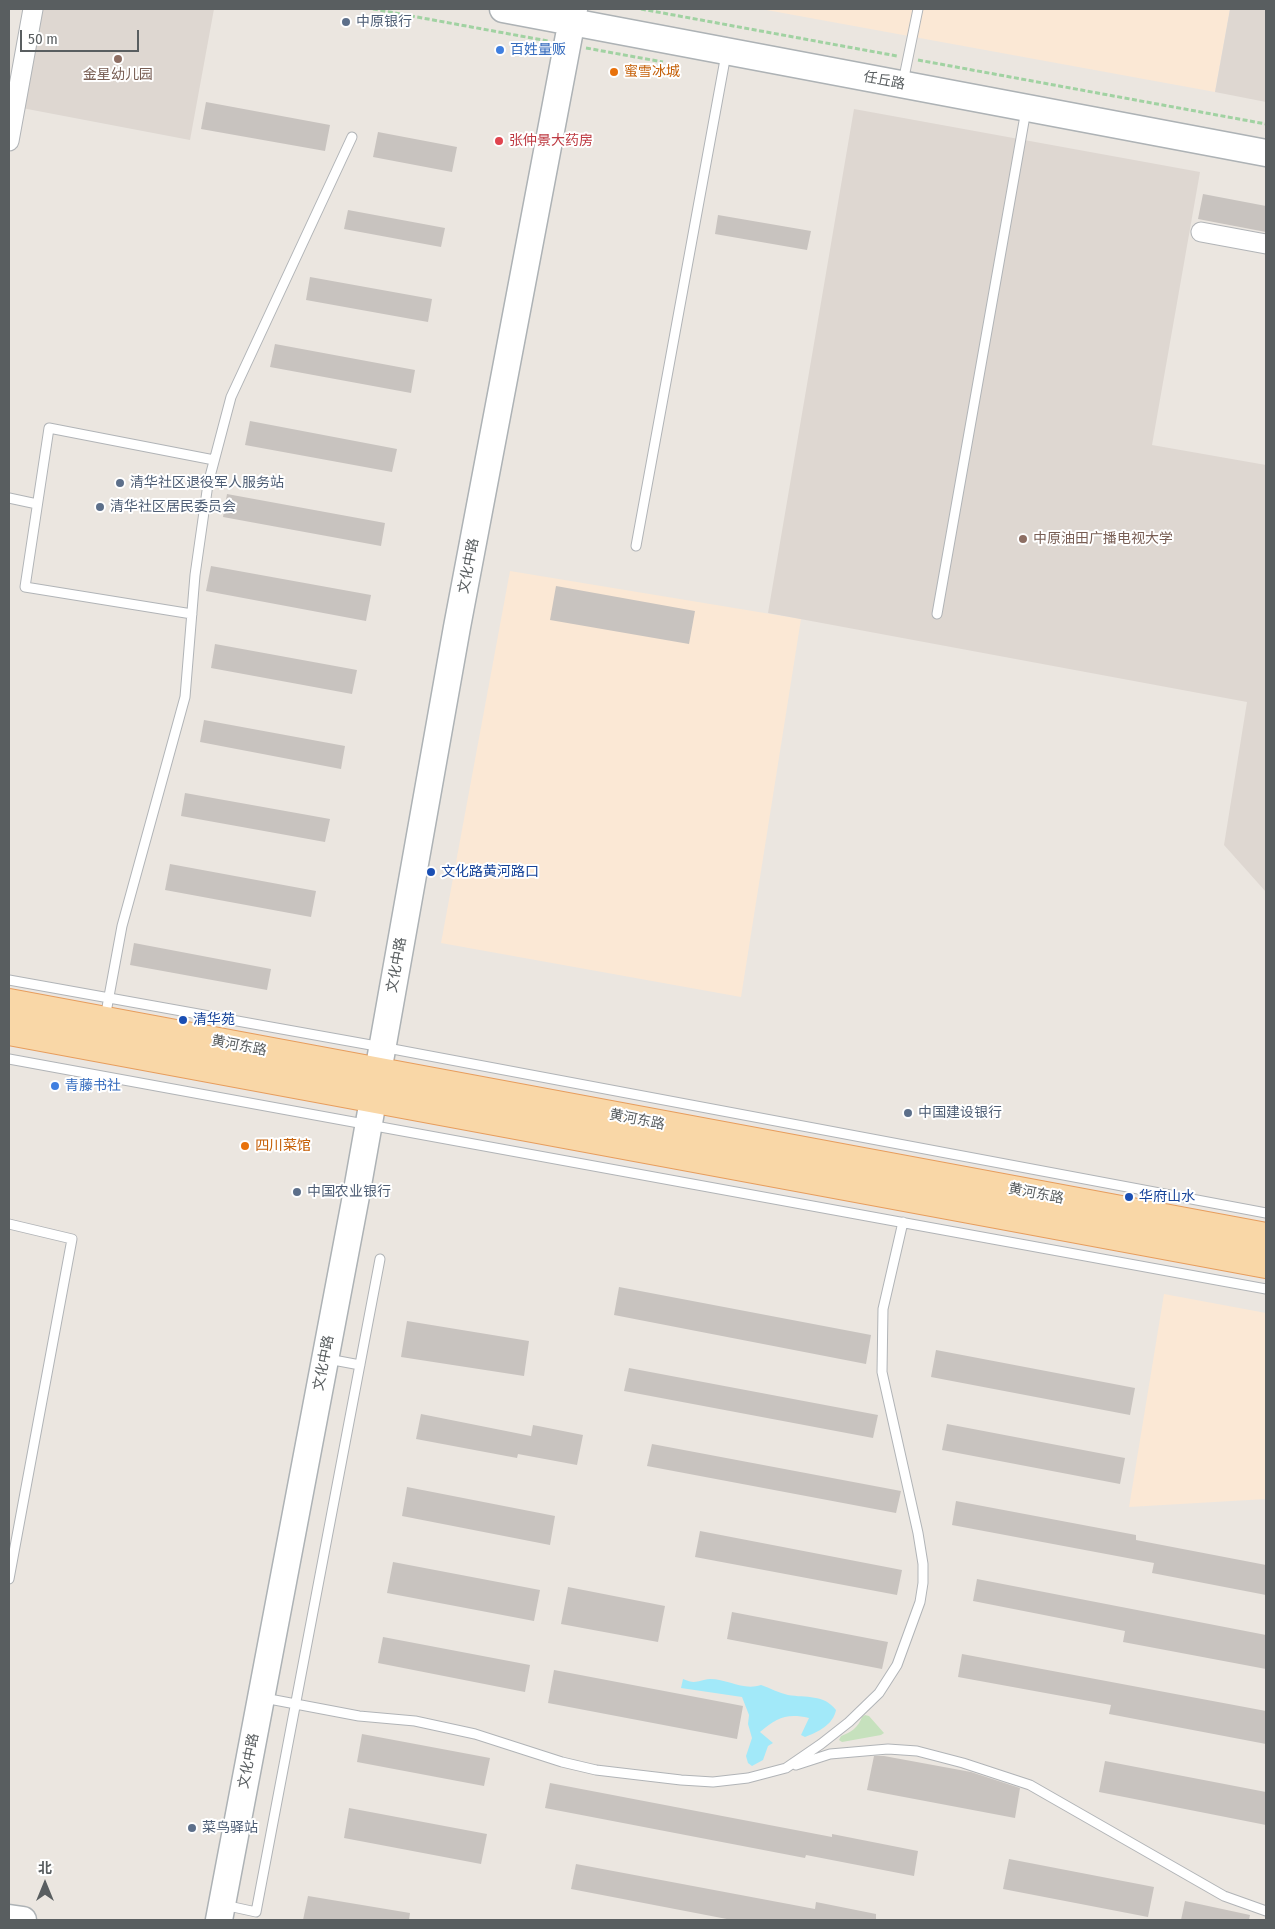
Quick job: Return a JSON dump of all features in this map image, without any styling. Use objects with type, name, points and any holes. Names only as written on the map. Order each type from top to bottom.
[{"type":"main road","name":"黄河东路","points":[[9,1003],[107,1009],[372,1058],[1266,1237]]},
{"type":"main road","name":"黄河东路","points":[[9,1031],[1266,1264]]},
{"type":"street","points":[[9,141],[33,9]]},
{"type":"street","name":"任丘路","points":[[503,9],[565,15],[727,51],[1266,153]]},
{"type":"street","name":"文化中路","points":[[218,1915],[210,1882],[365,1097],[440,624],[565,15]]},
{"type":"street","points":[[1201,232],[1266,244]]},
{"type":"street","name":"文化中路","points":[[218,1915],[325,1358],[360,1124]]},
{"type":"street","points":[[9,1918],[23,1920]]},
{"type":"lane","points":[[903,84],[918,9]]},
{"type":"lane","points":[[636,546],[727,51]]},
{"type":"lane","points":[[937,614],[1027,108]]},
{"type":"lane","points":[[9,980],[107,1009],[122,926],[185,697],[195,575],[207,493],[231,397],[352,137]]},
{"type":"lane","points":[[192,614],[25,587],[49,428],[214,460]]},
{"type":"lane","points":[[9,498],[37,504]]},
{"type":"lane","points":[[372,1058],[1266,1213]]},
{"type":"lane","points":[[9,1059],[1266,1289]]},
{"type":"lane","points":[[786,1768],[849,1722],[878,1693],[897,1665],[920,1602],[923,1564],[882,1372],[883,1309],[903,1222]]},
{"type":"lane","points":[[9,1224],[72,1239],[9,1579]]},
{"type":"lane","points":[[218,1915],[256,1912],[380,1259]]},
{"type":"lane","points":[[325,1358],[360,1365]]},
{"type":"lane","points":[[261,1697],[359,1716],[415,1721],[441,1726],[475,1734],[562,1762],[596,1770],[641,1777],[713,1782],[748,1778],[830,1754],[888,1748],[917,1751],[963,1763],[1030,1785],[1224,1896],[1266,1911]]},
{"type":"path","points":[[642,9],[1266,124]]},
{"type":"shaded area","name":"金星幼儿园","points":[[40,9],[214,9],[190,140],[22,108]]},
{"type":"shaded area","points":[[761,9],[1230,9],[1215,92]]},
{"type":"shaded area","points":[[1230,9],[1266,9],[1266,102],[1215,92]]},
{"type":"shaded area","name":"中原油田广播电视大学","points":[[854,109],[1200,172],[1152,445],[1266,465],[1266,892],[1224,845],[1247,702],[768,613]]},
{"type":"shaded area","points":[[510,571],[801,619],[741,997],[441,943]]},
{"type":"shaded area","points":[[1164,1294],[1266,1313],[1266,1499],[1129,1507]]},
{"type":"green space","points":[[865,1715],[869,1716],[884,1733],[842,1742],[839,1740],[841,1736],[856,1727]]},
{"type":"water","points":[[683,1679],[694,1682],[710,1679],[748,1687],[761,1685],[788,1695],[826,1701],[836,1710],[828,1724],[805,1737],[801,1735],[809,1718],[794,1716],[782,1718],[772,1723],[760,1732],[773,1743],[768,1746],[763,1760],[752,1766],[748,1763],[746,1756],[752,1738],[748,1724],[749,1715],[742,1697],[681,1688]]},
{"type":"building","points":[[206,102],[330,125],[325,151],[201,129]]},
{"type":"building","points":[[378,132],[457,147],[452,172],[373,157]]},
{"type":"building","points":[[1203,194],[1266,206],[1266,232],[1198,219]]},
{"type":"building","points":[[348,210],[445,228],[441,247],[344,229]]},
{"type":"building","points":[[718,215],[811,231],[807,250],[715,234]]},
{"type":"building","points":[[310,277],[432,299],[428,322],[306,300]]},
{"type":"building","points":[[275,344],[415,370],[411,393],[270,367]]},
{"type":"building","points":[[250,421],[397,449],[392,472],[245,445]]},
{"type":"building","points":[[227,494],[385,523],[381,546],[223,517]]},
{"type":"building","points":[[211,566],[371,595],[366,621],[206,591]]},
{"type":"building","points":[[556,586],[695,611],[689,644],[550,620]]},
{"type":"building","points":[[215,644],[357,670],[352,694],[211,668]]},
{"type":"building","points":[[204,720],[345,746],[341,769],[200,742]]},
{"type":"building","points":[[185,793],[330,819],[325,842],[181,816]]},
{"type":"building","points":[[170,864],[316,891],[311,917],[165,890]]},
{"type":"building","points":[[134,943],[271,969],[267,990],[130,965]]},
{"type":"building","points":[[619,1287],[871,1335],[866,1364],[614,1315]]},
{"type":"building","points":[[407,1321],[529,1341],[524,1376],[401,1357]]},
{"type":"building","points":[[936,1350],[1135,1388],[1130,1415],[931,1377]]},
{"type":"building","points":[[629,1368],[878,1415],[873,1438],[624,1391]]},
{"type":"building","points":[[421,1414],[531,1436],[533,1425],[583,1435],[577,1465],[518,1454],[517,1458],[416,1439]]},
{"type":"building","points":[[947,1424],[1125,1458],[1120,1484],[942,1450]]},
{"type":"building","points":[[652,1444],[901,1491],[896,1513],[647,1466]]},
{"type":"building","points":[[407,1487],[555,1516],[550,1545],[402,1516]]},
{"type":"building","points":[[956,1501],[1136,1535],[1136,1540],[1266,1565],[1266,1595],[1152,1573],[1154,1563],[952,1525]]},
{"type":"building","points":[[700,1531],[902,1570],[897,1595],[695,1557]]},
{"type":"building","points":[[393,1562],[540,1590],[534,1621],[387,1593]]},
{"type":"building","points":[[977,1579],[1266,1635],[1266,1669],[1123,1642],[1125,1631],[973,1601]]},
{"type":"building","points":[[568,1587],[665,1606],[658,1642],[561,1624]]},
{"type":"building","points":[[732,1612],[888,1642],[882,1669],[727,1639]]},
{"type":"building","points":[[383,1637],[530,1665],[525,1692],[378,1663]]},
{"type":"building","points":[[962,1654],[1266,1711],[1266,1744],[1109,1714],[1111,1705],[958,1677]]},
{"type":"building","points":[[554,1670],[743,1706],[737,1739],[548,1703]]},
{"type":"building","points":[[362,1734],[490,1758],[484,1786],[357,1762]]},
{"type":"building","points":[[874,1756],[884,1756],[971,1772],[1020,1788],[1015,1818],[867,1790]]},
{"type":"building","points":[[1105,1761],[1266,1792],[1266,1825],[1099,1792]]},
{"type":"building","points":[[550,1783],[832,1837],[832,1834],[918,1851],[914,1876],[806,1855],[805,1858],[545,1808]]},
{"type":"building","points":[[349,1808],[487,1834],[481,1864],[344,1838]]},
{"type":"building","points":[[1009,1859],[1154,1887],[1148,1917],[1003,1889]]},
{"type":"building","points":[[576,1864],[815,1909],[816,1902],[876,1914],[876,1920],[732,1920],[571,1889]]},
{"type":"building","points":[[308,1896],[410,1913],[409,1920],[303,1920]]},
{"type":"building","points":[[1185,1901],[1250,1915],[1249,1920],[1181,1920]]},
{"type":"place","name":"中原银行","points":[[346,22]]},
{"type":"place","name":"百姓量贩","points":[[500,50]]},
{"type":"place","name":"金星幼儿园","points":[[118,59]]},
{"type":"place","name":"蜜雪冰城","points":[[614,72]]},
{"type":"place","name":"张仲景大药房","points":[[499,141]]},
{"type":"place","name":"清华社区退役军人服务站","points":[[120,483]]},
{"type":"place","name":"清华社区居民委员会","points":[[100,507]]},
{"type":"place","name":"中原油田广播电视大学","points":[[1023,539]]},
{"type":"place","name":"文化路黄河路口","points":[[431,872]]},
{"type":"place","name":"清华苑","points":[[183,1020]]},
{"type":"place","name":"青藤书社","points":[[55,1086]]},
{"type":"place","name":"中国建设银行","points":[[908,1113]]},
{"type":"place","name":"四川菜馆","points":[[245,1146]]},
{"type":"place","name":"中国农业银行","points":[[297,1192]]},
{"type":"place","name":"华府山水","points":[[1129,1197]]},
{"type":"place","name":"菜鸟驿站","points":[[192,1828]]}]
